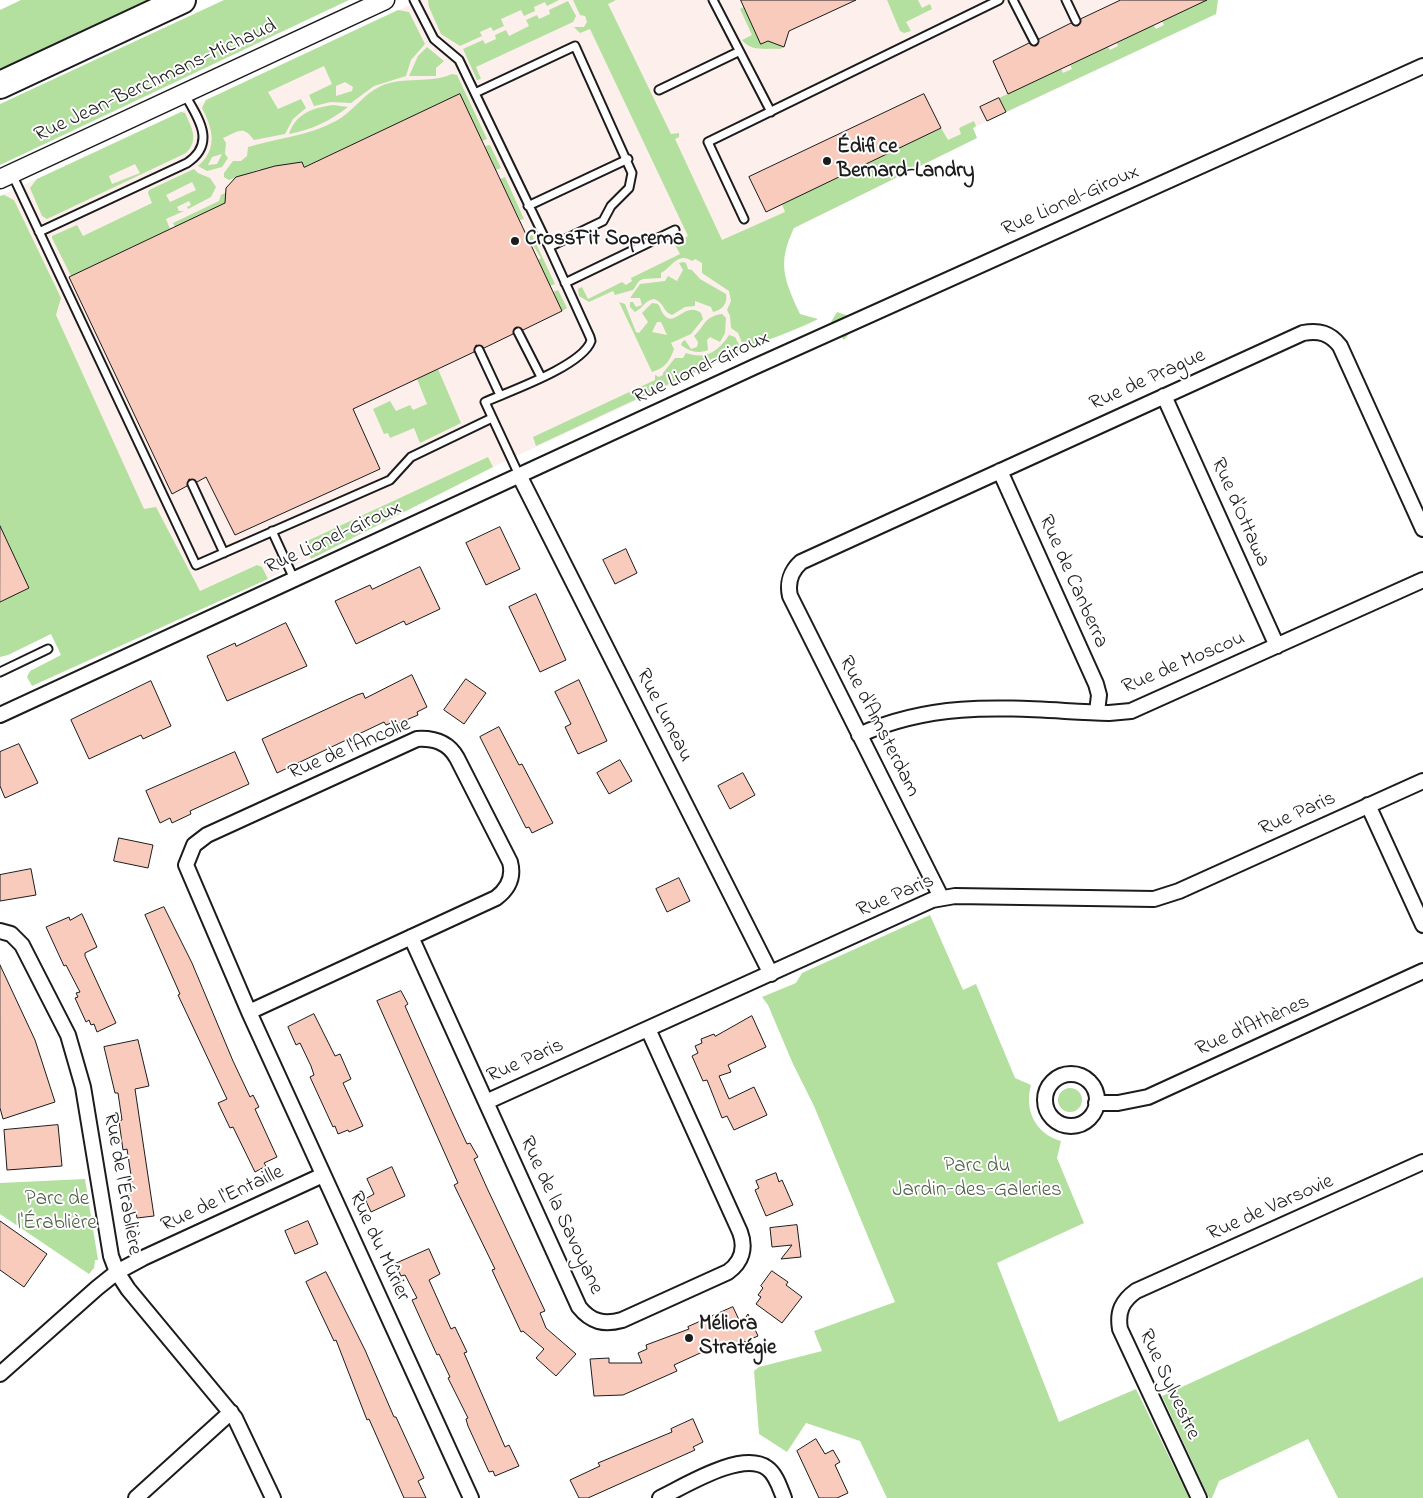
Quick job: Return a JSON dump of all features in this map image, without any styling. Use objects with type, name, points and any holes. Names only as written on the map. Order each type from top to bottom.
[{"type":"highway","points":[[0,85],[182,0]]},
{"type":"street","name":"Rue Jean-Berchmans-Michaud","points":[[6,177],[385,0]]},
{"type":"street","name":"Rue Lionel-Giroux","points":[[0,715],[519,475],[1423,66]]},
{"type":"street","name":"Rue de Prague","points":[[792,572],[796,566],[807,558],[1303,333],[1319,332],[1328,334],[1340,346],[1423,529]]},
{"type":"street","name":"Rue d'Ottawa","points":[[1164,396],[1277,646]]},
{"type":"street","name":"Rue de Canberra","points":[[1000,471],[1096,684],[1099,696],[1097,712]]},
{"type":"street","name":"Rue Luneau","points":[[519,475],[771,974]]},
{"type":"street","name":"Rue d'Amsterdam","points":[[792,572],[789,582],[790,596],[941,897]]},
{"type":"street","name":"Rue de Moscou","points":[[859,735],[896,720],[959,708],[1120,712],[1140,708],[1423,580]]},
{"type":"street","name":"Rue de l'Ancolie","points":[[425,738],[441,742],[453,751],[510,862],[511,875],[507,888],[496,898],[249,1012],[187,871],[187,859],[194,845],[207,835],[417,739],[425,738]]},
{"type":"street","name":"Rue Paris","points":[[486,1102],[941,897],[1154,899],[1179,891],[1423,781]]},
{"type":"street","points":[[1368,805],[1423,925]]},
{"type":"street","name":"Rue de l'Érablière","points":[[5,932],[25,949],[68,1035],[83,1087],[108,1243],[117,1272],[128,1289],[230,1412],[242,1431],[273,1498]]},
{"type":"street","name":"Rue de la Savoyane","points":[[411,937],[579,1307],[590,1318],[606,1323],[622,1320],[728,1272],[739,1261],[742,1240],[648,1028]]},
{"type":"street","name":"Rue d'Athènes","points":[[1096,1103],[1118,1103],[1148,1097],[1423,971]]},
{"type":"street","name":"Rue du Mûrier","points":[[249,1012],[471,1498]]},
{"type":"street","name":"Rue de Varsovie","points":[[1136,1291],[1423,1162]]},
{"type":"street","name":"Rue de l'Entaille","points":[[0,1374],[117,1272],[143,1258],[323,1175]]},
{"type":"street","name":"Rue Sylvestre","points":[[1136,1291],[1122,1304],[1119,1312],[1120,1328],[1199,1498]]},
{"type":"street","points":[[136,1498],[230,1412]]},
{"type":"street","points":[[660,1498],[732,1465],[746,1462],[754,1462],[767,1468],[775,1479],[784,1498]]},
{"type":"lane","points":[[414,0],[431,35],[459,60],[549,247],[591,341],[586,351],[579,357],[541,377],[485,402],[519,475]]},
{"type":"lane","points":[[713,0],[738,52],[771,112]]},
{"type":"lane","points":[[744,219],[708,142],[999,0]]},
{"type":"lane","points":[[1012,0],[1034,41]]},
{"type":"lane","points":[[1066,0],[1076,21]]},
{"type":"lane","points":[[475,93],[575,46],[628,159],[632,180],[623,196],[610,206],[603,221],[549,247]]},
{"type":"lane","points":[[659,90],[738,52]]},
{"type":"lane","points":[[40,232],[187,163],[196,157],[204,141],[202,129],[184,94]]},
{"type":"lane","points":[[528,206],[628,159]]},
{"type":"lane","points":[[6,177],[40,232],[196,565],[390,480],[411,457],[492,418]]},
{"type":"lane","points":[[565,283],[675,230]]},
{"type":"lane","points":[[518,332],[541,377]]},
{"type":"lane","points":[[479,350],[500,395]]},
{"type":"lane","points":[[192,484],[224,553]]},
{"type":"lane","points":[[272,531],[294,579]]},
{"type":"lane","points":[[0,672],[48,649]]},
{"type":"shaded area","points":[[421,0],[1218,0],[1216,14],[973,128],[977,138],[794,228],[731,252],[750,346],[745,350],[493,467],[311,559],[176,620],[0,239],[0,196]]},
{"type":"green space","points":[[21,0],[147,0],[0,69],[0,10]]},
{"type":"green space","points":[[224,0],[349,0],[0,165],[0,104]]},
{"type":"green space","points":[[428,0],[559,0],[547,6],[545,2],[534,7],[535,11],[524,16],[521,10],[501,19],[504,26],[493,31],[491,27],[480,32],[482,36],[460,46],[441,34],[429,7]]},
{"type":"green space","points":[[573,0],[616,0],[608,4],[671,134],[679,133],[679,137],[675,139],[722,240],[785,212],[782,204],[941,128],[948,140],[961,134],[959,128],[974,121],[976,126],[973,128],[977,138],[794,228],[784,262],[787,281],[800,314],[818,319],[792,331],[757,343],[743,345],[738,333],[731,328],[730,316],[727,310],[731,301],[729,291],[702,273],[702,263],[695,259],[692,261],[687,258],[679,259],[661,273],[661,278],[643,279],[639,281],[633,290],[615,295],[613,291],[589,302],[579,296],[578,289],[582,287],[588,299],[622,282],[626,285],[632,281],[631,278],[680,254],[674,243],[688,236],[590,29],[580,33],[574,27],[584,27],[587,22],[585,16],[580,15]]},
{"type":"green space","points":[[887,0],[918,0],[922,8],[930,4],[932,9],[906,22],[911,31],[904,33],[900,31]]},
{"type":"green space","points":[[1192,0],[1218,0],[1216,14],[1006,112],[999,98],[1061,69],[1063,73],[1072,69],[1070,65],[1108,47],[1110,50],[1118,46],[1117,43],[1153,25],[1156,29],[1164,25],[1162,21],[1193,7]]},
{"type":"green space","points":[[568,1],[576,16],[573,22],[476,67],[481,79],[477,80],[463,49],[483,40],[485,44],[496,39],[495,35],[506,30],[509,36],[529,26],[526,20],[537,15],[539,19],[550,14],[549,10]]},
{"type":"green space","points":[[744,7],[761,44],[768,41],[784,47],[780,49],[759,49],[746,44],[742,40],[752,35],[740,9]]},
{"type":"green space","points":[[398,10],[409,12],[425,44],[411,60],[406,76],[374,86],[351,103],[331,102],[314,106],[309,95],[332,84],[324,66],[268,92],[278,109],[301,99],[306,108],[293,119],[285,134],[254,140],[247,132],[240,131],[223,138],[226,143],[225,154],[228,158],[222,167],[207,171],[198,166],[209,153],[212,138],[209,124],[202,108],[206,100]],"holes":[[[345,82],[353,87],[352,91],[336,96],[336,86]],[[222,154],[217,164],[208,165],[212,157]]]},
{"type":"green space","points":[[427,47],[444,61],[436,68],[436,76],[409,76],[418,56]]},
{"type":"green space","points":[[452,74],[457,75],[487,139],[482,141],[460,94],[304,167],[302,162],[261,173],[260,169],[229,180],[224,177],[224,173],[233,161],[241,161],[247,156],[248,147],[315,130],[336,121],[381,86],[399,81],[434,79]]},
{"type":"green space","points":[[333,105],[348,107],[320,124],[289,134],[301,116],[312,110]]},
{"type":"green space","points":[[181,112],[185,113],[192,129],[192,143],[186,153],[47,219],[42,216],[30,188],[37,179]],"holes":[[[135,164],[140,173],[112,184],[109,176]]]},
{"type":"green space","points":[[490,145],[501,168],[496,170],[485,146]]},
{"type":"green space","points":[[194,169],[198,173],[210,178],[216,187],[211,197],[188,209],[187,207],[191,205],[189,201],[177,207],[179,211],[184,211],[166,219],[170,229],[71,276],[52,236],[77,225],[83,236],[152,203],[148,193],[149,190]],"holes":[[[192,182],[196,190],[170,202],[166,195]]]},
{"type":"green space","points":[[505,177],[524,219],[520,220],[500,179]]},
{"type":"green space","points":[[225,193],[227,203],[175,227],[173,223],[219,201],[221,195]]},
{"type":"green space","points":[[4,195],[14,200],[61,298],[56,315],[144,509],[156,507],[200,591],[257,565],[262,567],[268,579],[32,686],[27,677],[30,671],[61,655],[51,634],[0,657],[0,602],[29,588],[0,526],[0,196]]},
{"type":"green space","points":[[532,235],[555,284],[550,286],[538,260],[541,258],[528,237]]},
{"type":"green space","points":[[683,262],[700,279],[726,294],[726,301],[722,308],[713,312],[711,307],[695,301],[695,306],[685,307],[672,315],[667,312],[660,302],[654,299],[648,301],[635,312],[630,307],[630,302],[633,302],[636,307],[642,305],[640,298],[630,298],[640,284],[665,281],[668,276],[677,281],[683,270],[679,263]]},
{"type":"green space","points":[[558,290],[567,308],[562,311],[553,292]]},
{"type":"green space","points":[[619,302],[625,304],[636,332],[639,333],[648,322],[642,313],[652,303],[658,304],[663,314],[668,318],[676,317],[690,310],[701,313],[703,319],[691,334],[671,343],[674,349],[671,357],[664,366],[652,372]],"holes":[[[657,322],[661,322],[667,335],[652,332]]]},
{"type":"green space","points":[[837,312],[852,317],[853,329],[844,340],[831,322]]},
{"type":"green space","points":[[722,314],[726,318],[725,333],[720,342],[710,337],[707,340],[708,350],[701,352],[691,351],[681,345],[685,340],[691,349],[697,347],[698,342],[694,336],[708,319]]},
{"type":"green space","points":[[729,335],[735,337],[742,350],[536,446],[533,437],[655,380],[655,375],[659,377],[663,375],[675,358],[683,358],[686,353],[706,355],[711,353],[721,346]]},
{"type":"green space","points":[[438,369],[461,423],[420,443],[414,428],[390,438],[388,433],[384,434],[373,409],[390,401],[396,411],[410,405],[413,410],[427,404],[417,379]]},
{"type":"green space","points":[[488,457],[493,467],[311,559],[305,542]]},
{"type":"green space","name":"Parc du Jardin-des-Galeries","points":[[930,915],[963,990],[976,984],[1015,1078],[1031,1085],[1029,1103],[1038,1127],[1052,1138],[1061,1141],[1057,1158],[1084,1223],[997,1263],[1059,1422],[1136,1389],[1189,1498],[887,1498],[860,1441],[806,1423],[787,1452],[759,1434],[754,1371],[759,1367],[822,1351],[814,1331],[895,1302],[814,1106],[793,1064],[768,1005],[762,997],[796,983],[802,973]]},
{"type":"green space","points":[[1070,1088],[1078,1092],[1082,1100],[1078,1108],[1070,1112],[1062,1108],[1058,1100],[1062,1092]]},
{"type":"green space","name":"Parc de l'Érablière","points":[[85,1179],[98,1260],[95,1260],[94,1268],[89,1274],[0,1214],[0,1183]]},
{"type":"green space","points":[[1423,1277],[1423,1498],[1338,1498],[1308,1439],[1219,1481],[1212,1498],[1209,1498],[1162,1396]]},
{"type":"building","points":[[741,0],[856,0],[789,31],[784,47],[768,41],[761,44]]},
{"type":"building","name":"Édifice Bernard-Landry","points":[[1121,0],[1207,0],[1008,94],[993,61],[1029,43],[1036,46],[1039,39],[1071,23],[1078,26],[1081,19]]},
{"type":"building","points":[[460,94],[562,311],[523,330],[516,327],[513,334],[484,348],[476,345],[474,352],[353,409],[380,469],[235,535],[206,477],[197,482],[189,479],[187,486],[172,494],[69,277],[225,203],[226,188],[236,177],[275,166],[302,162],[304,167]]},
{"type":"building","name":"Édifice Bernard-Landry","points":[[924,94],[941,128],[766,212],[749,177]]},
{"type":"building","points":[[999,98],[1006,112],[987,121],[980,107]]},
{"type":"building","points":[[0,526],[29,588],[0,602]]},
{"type":"building","points":[[500,527],[520,569],[486,585],[466,543]]},
{"type":"building","points":[[626,549],[637,573],[615,584],[603,560]]},
{"type":"building","points":[[420,567],[440,609],[406,625],[404,621],[356,644],[335,601],[370,585],[372,589]]},
{"type":"building","points":[[536,594],[566,660],[540,672],[509,607]]},
{"type":"building","points":[[286,623],[307,666],[227,701],[207,656],[235,643],[236,646]]},
{"type":"building","points":[[412,675],[427,707],[417,712],[418,715],[397,724],[396,721],[386,725],[384,722],[277,773],[262,739],[357,695],[363,693],[365,698]]},
{"type":"building","points":[[466,679],[486,693],[464,724],[444,710]]},
{"type":"building","points":[[579,680],[607,741],[578,754],[565,727],[571,724],[555,692]]},
{"type":"building","points":[[151,681],[171,726],[143,739],[141,735],[89,759],[71,720]]},
{"type":"building","points":[[499,727],[519,765],[522,764],[553,823],[532,833],[529,827],[526,828],[480,737]]},
{"type":"building","points":[[19,744],[38,783],[5,798],[0,786],[0,752]]},
{"type":"building","points":[[235,752],[249,784],[190,811],[191,814],[172,823],[170,818],[160,823],[146,791]]},
{"type":"building","points":[[620,760],[632,781],[609,794],[597,773]]},
{"type":"building","points":[[743,773],[755,795],[730,809],[718,786]]},
{"type":"building","points":[[119,838],[153,845],[148,868],[114,861]]},
{"type":"building","points":[[31,869],[36,895],[0,901],[0,875]]},
{"type":"building","points":[[679,878],[690,901],[667,912],[656,889]]},
{"type":"building","points":[[164,907],[192,963],[250,1097],[253,1095],[259,1107],[255,1109],[277,1157],[264,1163],[266,1166],[255,1172],[233,1127],[230,1128],[218,1103],[227,1099],[178,995],[180,994],[145,915]]},
{"type":"building","points":[[82,914],[97,947],[85,953],[85,956],[116,1023],[97,1032],[94,1024],[91,1025],[89,1020],[86,1022],[75,998],[78,997],[76,993],[80,992],[66,965],[64,966],[46,927],[69,917],[70,920]]},
{"type":"building","points":[[0,965],[35,1040],[55,1102],[3,1119],[0,1108]]},
{"type":"building","points":[[401,991],[408,1004],[405,1006],[454,1116],[467,1144],[470,1143],[478,1157],[474,1159],[545,1311],[540,1313],[546,1328],[576,1354],[556,1376],[536,1358],[544,1349],[523,1331],[521,1332],[492,1270],[495,1269],[454,1185],[458,1183],[377,1001]]},
{"type":"building","points":[[314,1014],[335,1056],[340,1054],[351,1079],[343,1083],[363,1126],[349,1132],[348,1130],[338,1134],[335,1126],[333,1127],[310,1077],[314,1075],[311,1066],[300,1043],[296,1045],[288,1027]]},
{"type":"building","points":[[752,1016],[766,1047],[728,1065],[731,1072],[719,1076],[729,1099],[754,1087],[767,1115],[734,1130],[727,1116],[722,1118],[707,1080],[703,1081],[692,1056],[698,1053],[695,1046],[702,1043],[701,1039],[714,1034],[715,1036]]},
{"type":"building","points":[[138,1040],[149,1086],[135,1089],[154,1216],[137,1218],[136,1212],[132,1212],[128,1183],[132,1182],[127,1149],[123,1150],[119,1121],[122,1120],[118,1093],[115,1093],[104,1047]]},
{"type":"building","points":[[58,1125],[62,1166],[7,1170],[4,1130]]},
{"type":"building","points":[[392,1167],[405,1196],[371,1212],[365,1199],[374,1194],[367,1179]]},
{"type":"building","points":[[776,1173],[779,1182],[782,1180],[793,1205],[766,1216],[755,1190],[759,1188],[756,1181]]},
{"type":"building","points":[[0,1221],[47,1254],[24,1287],[0,1270]]},
{"type":"building","points":[[308,1221],[318,1244],[295,1254],[285,1231]]},
{"type":"building","points":[[797,1225],[801,1257],[781,1259],[792,1245],[772,1247],[770,1228]]},
{"type":"building","points":[[429,1249],[440,1274],[429,1280],[451,1329],[455,1327],[467,1352],[464,1353],[505,1447],[509,1445],[519,1466],[495,1476],[493,1471],[489,1472],[468,1426],[466,1419],[468,1418],[448,1378],[450,1377],[439,1354],[437,1355],[412,1300],[417,1298],[405,1275],[401,1276],[395,1264]]},
{"type":"building","points":[[772,1271],[788,1282],[786,1285],[802,1297],[782,1323],[756,1304],[761,1297],[758,1295],[763,1288],[761,1286]]},
{"type":"building","points":[[326,1272],[365,1350],[394,1417],[396,1417],[424,1478],[418,1481],[426,1498],[404,1498],[369,1419],[367,1420],[336,1340],[334,1341],[306,1282]]},
{"type":"building","points":[[733,1307],[741,1324],[748,1314],[758,1336],[723,1351],[720,1344],[674,1365],[677,1371],[623,1395],[594,1396],[590,1359],[609,1358],[609,1363],[642,1363],[638,1353],[647,1349],[646,1345],[689,1329],[688,1327]]},
{"type":"building","points":[[693,1419],[703,1442],[693,1447],[695,1450],[588,1498],[579,1498],[570,1480],[600,1466],[598,1463],[672,1432],[671,1429]]},
{"type":"building","points":[[816,1439],[825,1454],[833,1450],[840,1462],[835,1465],[848,1493],[837,1498],[819,1498],[797,1451]]},
{"type":"place","name":"Édifice Bernard-Landry","points":[[827,161]]},
{"type":"place","name":"CrossFit Soprema","points":[[515,241]]},
{"type":"place","name":"Méliora Stratégie","points":[[689,1338]]}]
